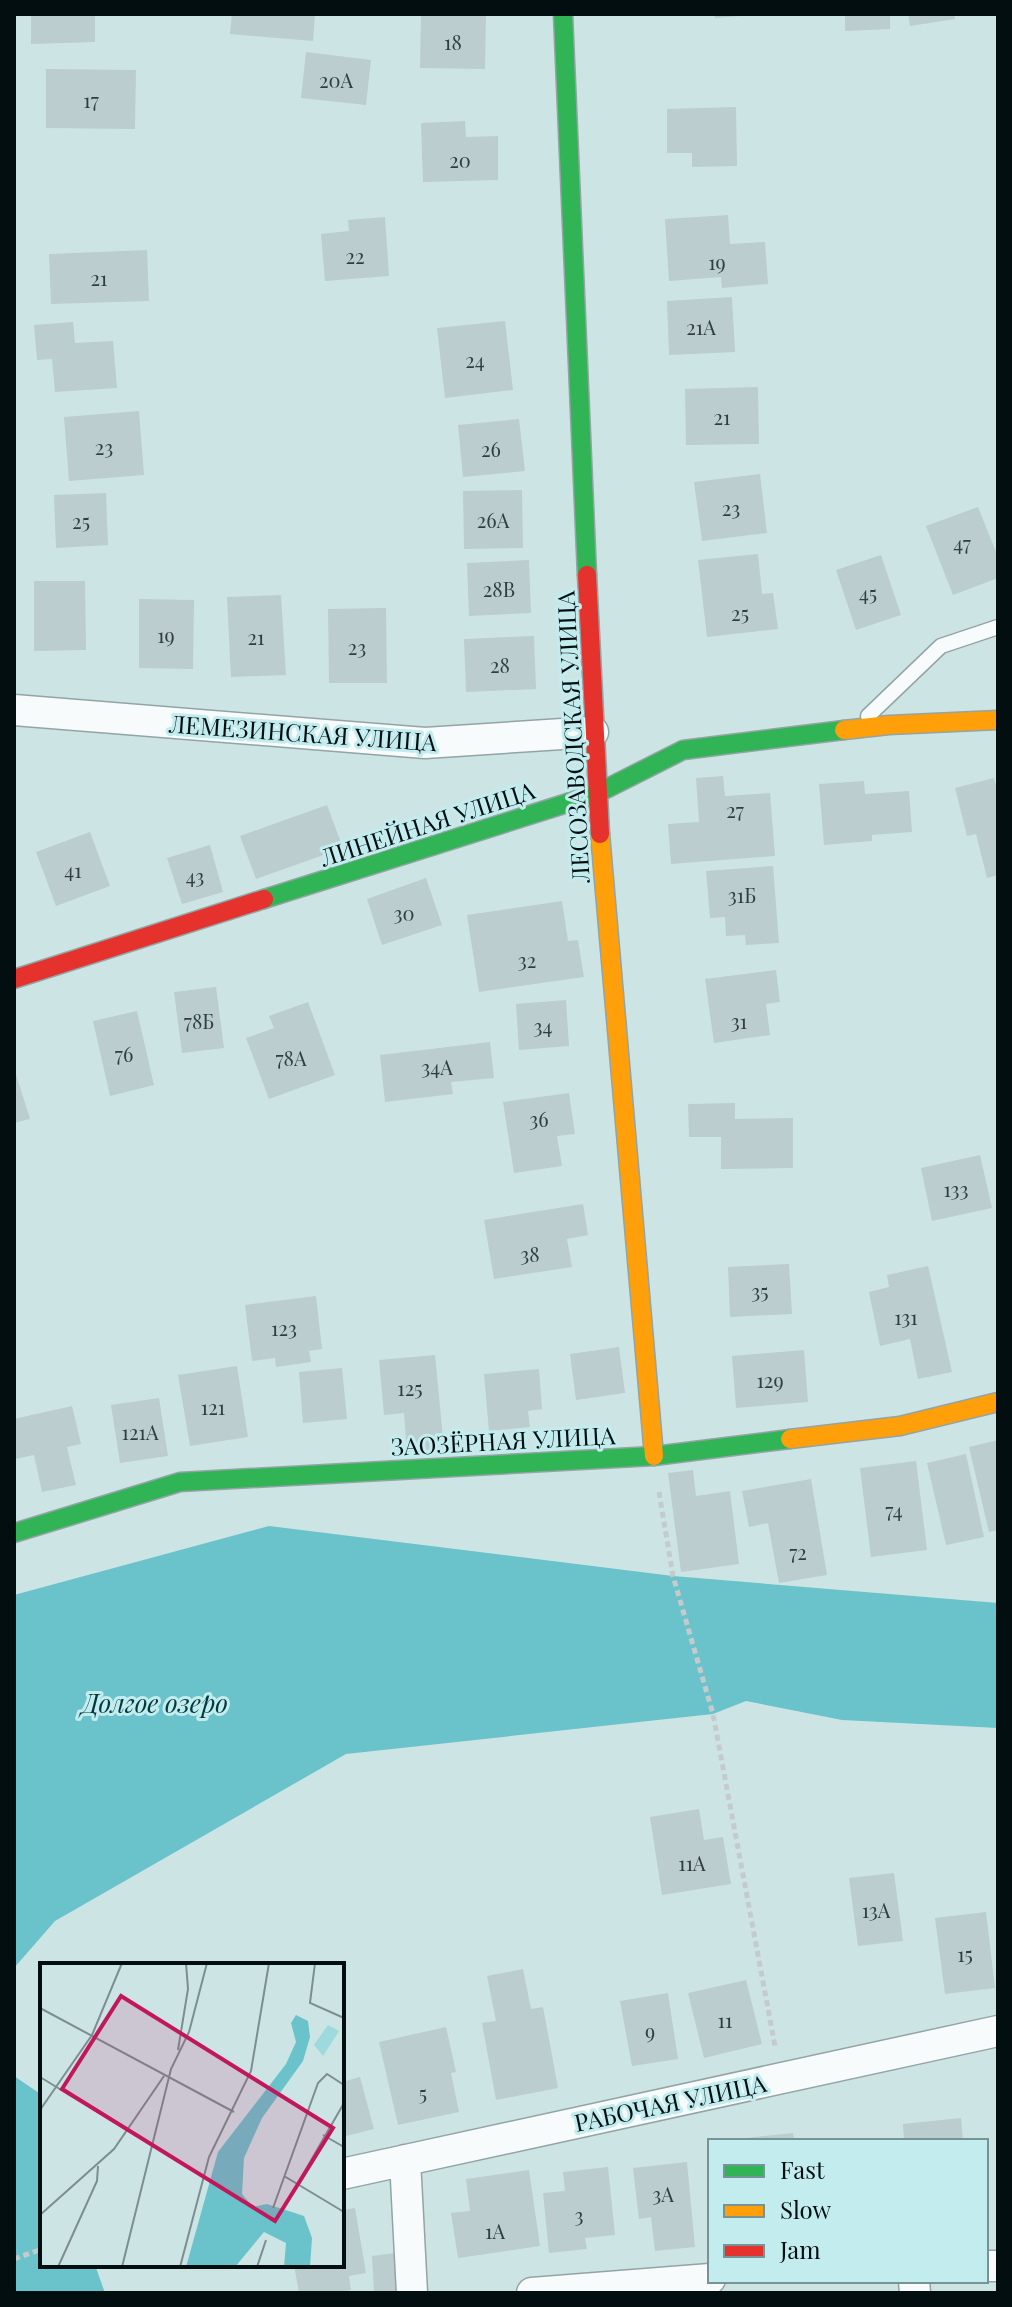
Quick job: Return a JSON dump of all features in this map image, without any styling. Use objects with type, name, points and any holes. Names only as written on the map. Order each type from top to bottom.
[{"type":"street","name":"ЛЕСОЗАВОДСКАЯ УЛИЦА","points":[[563,14],[596,794],[654,1456]]},
{"type":"street","name":"ЛЕМЕЗИНСКАЯ УЛИЦА","points":[[14,710],[425,743],[593,732]]},
{"type":"street","name":"ЛИНЕЙНАЯ УЛИЦА","points":[[14,979],[596,794],[683,750],[889,725],[998,720]]},
{"type":"street","name":"ЗАОЗЁРНАЯ УЛИЦА","points":[[14,1533],[180,1482],[654,1456],[900,1426],[998,1402]]},
{"type":"street","name":"РАБОЧАЯ УЛИЦА","points":[[344,2174],[998,2031]]},
{"type":"street","points":[[405,2160],[412,2293]]},
{"type":"street","points":[[532,2293],[708,2279]]},
{"type":"lane","points":[[853,730],[941,646],[998,627]]},
{"type":"path","points":[[654,1456],[673,1576],[713,1714],[781,2078]]},
{"type":"path","points":[[14,2259],[40,2250]]},
{"type":"water","name":"Долгое озеро","points":[[269,1526],[673,1576],[998,1603],[998,1728],[842,1720],[746,1701],[713,1714],[346,1754],[55,1921],[14,1968],[14,1595]]},
{"type":"water","points":[[14,2076],[40,2094],[40,2267],[96,2267],[105,2293],[14,2293]]},
{"type":"building","points":[[31,14],[95,14],[95,42],[31,44]]},
{"type":"building","points":[[232,14],[315,14],[313,41],[230,34]]},
{"type":"building","points":[[421,14],[486,14],[485,69],[420,68]]},
{"type":"building","points":[[714,14],[741,14],[741,16],[715,18]]},
{"type":"building","points":[[845,14],[890,14],[890,29],[845,31]]},
{"type":"building","points":[[908,14],[954,14],[955,19],[910,26]]},
{"type":"building","points":[[306,52],[371,60],[366,105],[301,98]]},
{"type":"building","points":[[46,69],[136,70],[135,129],[46,128]]},
{"type":"building","points":[[736,107],[737,166],[692,167],[692,153],[667,153],[667,109]]},
{"type":"building","points":[[465,121],[466,137],[498,136],[498,180],[423,182],[421,123]]},
{"type":"building","points":[[728,215],[730,244],[765,242],[768,284],[722,288],[721,277],[669,281],[665,219]]},
{"type":"building","points":[[385,217],[389,276],[325,281],[321,234],[349,231],[348,220]]},
{"type":"building","points":[[147,250],[149,301],[51,304],[49,254]]},
{"type":"building","points":[[732,297],[735,352],[669,355],[667,301]]},
{"type":"building","points":[[505,321],[513,390],[445,398],[437,328]]},
{"type":"building","points":[[73,322],[75,343],[113,341],[117,388],[55,392],[52,359],[37,360],[34,325]]},
{"type":"building","points":[[758,387],[759,444],[686,445],[685,389]]},
{"type":"building","points":[[139,411],[144,475],[69,481],[64,417]]},
{"type":"building","points":[[519,419],[525,471],[463,477],[458,425]]},
{"type":"building","points":[[760,474],[767,533],[702,541],[694,482]]},
{"type":"building","points":[[522,490],[523,548],[464,549],[463,491]]},
{"type":"building","points":[[106,493],[108,545],[56,548],[54,495]]},
{"type":"building","points":[[978,507],[998,557],[998,578],[953,595],[926,526]]},
{"type":"building","points":[[758,554],[762,594],[773,593],[778,629],[707,637],[698,560]]},
{"type":"building","points":[[881,555],[901,615],[856,630],[836,570]]},
{"type":"building","points":[[529,560],[531,613],[469,616],[467,563]]},
{"type":"building","points":[[34,581],[85,581],[86,650],[34,651]]},
{"type":"building","points":[[281,595],[286,675],[231,677],[227,597]]},
{"type":"building","points":[[139,599],[194,600],[193,669],[139,668]]},
{"type":"building","points":[[386,608],[387,683],[329,683],[328,609]]},
{"type":"building","points":[[534,636],[536,689],[466,692],[464,639]]},
{"type":"building","points":[[723,776],[725,796],[770,793],[775,856],[671,864],[668,824],[699,822],[696,778]]},
{"type":"building","points":[[994,778],[998,792],[998,875],[987,878],[976,834],[967,836],[955,788]]},
{"type":"building","points":[[864,781],[865,794],[909,791],[912,832],[872,835],[872,841],[824,845],[819,784]]},
{"type":"building","points":[[327,805],[343,848],[256,879],[240,836]]},
{"type":"building","points":[[90,832],[110,886],[56,906],[36,852]]},
{"type":"building","points":[[210,845],[223,892],[182,904],[167,858]]},
{"type":"building","points":[[773,866],[779,943],[746,945],[745,935],[726,936],[725,917],[710,918],[706,871]]},
{"type":"building","points":[[426,878],[442,925],[382,945],[367,899]]},
{"type":"building","points":[[562,901],[568,941],[578,940],[584,977],[479,992],[467,915]]},
{"type":"building","points":[[776,970],[780,1002],[766,1004],[770,1035],[714,1043],[705,979]]},
{"type":"building","points":[[216,987],[224,1048],[182,1053],[174,992]]},
{"type":"building","points":[[566,1000],[569,1046],[519,1050],[516,1004]]},
{"type":"building","points":[[308,1002],[335,1075],[269,1099],[246,1038],[274,1028],[269,1016]]},
{"type":"building","points":[[137,1011],[154,1085],[110,1096],[93,1021]]},
{"type":"building","points":[[490,1042],[494,1078],[451,1082],[453,1094],[385,1102],[380,1055]]},
{"type":"building","points":[[14,1068],[30,1119],[14,1123]]},
{"type":"building","points":[[569,1093],[575,1134],[557,1136],[562,1166],[514,1173],[503,1102]]},
{"type":"building","points":[[735,1103],[735,1119],[793,1118],[793,1168],[721,1169],[721,1137],[689,1137],[688,1104]]},
{"type":"building","points":[[980,1155],[992,1208],[932,1221],[921,1168]]},
{"type":"building","points":[[583,1204],[588,1235],[567,1239],[572,1267],[494,1279],[484,1220]]},
{"type":"building","points":[[789,1264],[792,1314],[730,1317],[728,1267]]},
{"type":"building","points":[[928,1266],[952,1372],[918,1379],[910,1339],[880,1346],[869,1292],[889,1287],[887,1275]]},
{"type":"building","points":[[316,1296],[322,1349],[309,1351],[311,1362],[276,1367],[275,1358],[252,1361],[245,1305]]},
{"type":"building","points":[[619,1347],[625,1393],[576,1400],[570,1354]]},
{"type":"building","points":[[804,1350],[808,1402],[736,1408],[732,1356]]},
{"type":"building","points":[[435,1355],[444,1448],[407,1452],[404,1413],[384,1415],[379,1360]]},
{"type":"building","points":[[237,1366],[248,1437],[190,1446],[178,1375]]},
{"type":"building","points":[[342,1368],[347,1419],[303,1423],[299,1372]]},
{"type":"building","points":[[539,1369],[542,1409],[528,1411],[530,1427],[489,1431],[484,1374]]},
{"type":"building","points":[[159,1398],[168,1456],[120,1463],[111,1405]]},
{"type":"building","points":[[72,1406],[81,1444],[67,1447],[76,1485],[42,1492],[34,1455],[15,1459],[14,1419]]},
{"type":"building","points":[[998,1440],[998,1530],[989,1532],[969,1447]]},
{"type":"building","points":[[966,1454],[984,1537],[946,1545],[927,1463]]},
{"type":"building","points":[[916,1461],[927,1550],[871,1557],[860,1468]]},
{"type":"building","points":[[693,1470],[696,1496],[730,1491],[739,1564],[681,1572],[668,1473]]},
{"type":"building","points":[[811,1479],[827,1575],[779,1583],[768,1523],[749,1527],[742,1491]]},
{"type":"building","points":[[699,1809],[704,1840],[723,1837],[731,1884],[662,1895],[650,1817]]},
{"type":"building","points":[[894,1873],[903,1941],[858,1946],[849,1878]]},
{"type":"building","points":[[986,1912],[995,1988],[945,1994],[935,1918]]},
{"type":"building","points":[[523,1969],[531,2009],[543,2007],[558,2088],[496,2100],[482,2023],[496,2021],[487,1976]]},
{"type":"building","points":[[746,1980],[762,2044],[704,2058],[688,1993]]},
{"type":"building","points":[[668,1993],[678,2059],[632,2066],[620,2001]]},
{"type":"building","points":[[446,2027],[456,2072],[451,2073],[459,2112],[398,2125],[379,2042]]},
{"type":"building","points":[[360,2077],[374,2129],[344,2136],[344,2081]]},
{"type":"building","points":[[961,2118],[963,2139],[904,2139],[903,2124]]},
{"type":"building","points":[[793,2133],[794,2139],[746,2139]]},
{"type":"building","points":[[687,2162],[695,2247],[655,2251],[651,2217],[639,2219],[633,2168]]},
{"type":"building","points":[[608,2167],[615,2235],[585,2238],[587,2249],[549,2253],[543,2193],[565,2191],[563,2172]]},
{"type":"building","points":[[529,2170],[540,2246],[458,2258],[451,2213],[470,2211],[466,2179]]},
{"type":"building","points":[[355,2208],[366,2273],[349,2276],[351,2290],[299,2293],[294,2267],[344,2267],[344,2210]]},
{"type":"building","points":[[395,2253],[398,2293],[374,2293],[372,2256]]},
{"type":"traffic: fast","points":[[563,14],[587,575]]},
{"type":"traffic: fast","points":[[264,899],[596,794],[683,750],[844,730]]},
{"type":"traffic: fast","points":[[14,1533],[180,1482],[654,1456],[790,1439]]},
{"type":"traffic: slow","points":[[844,730],[998,720]]},
{"type":"traffic: slow","points":[[600,834],[654,1456]]},
{"type":"traffic: slow","points":[[790,1439],[900,1426],[998,1402]]},
{"type":"traffic: jam","points":[[587,575],[600,834]]},
{"type":"traffic: jam","points":[[14,979],[264,899]]}]
